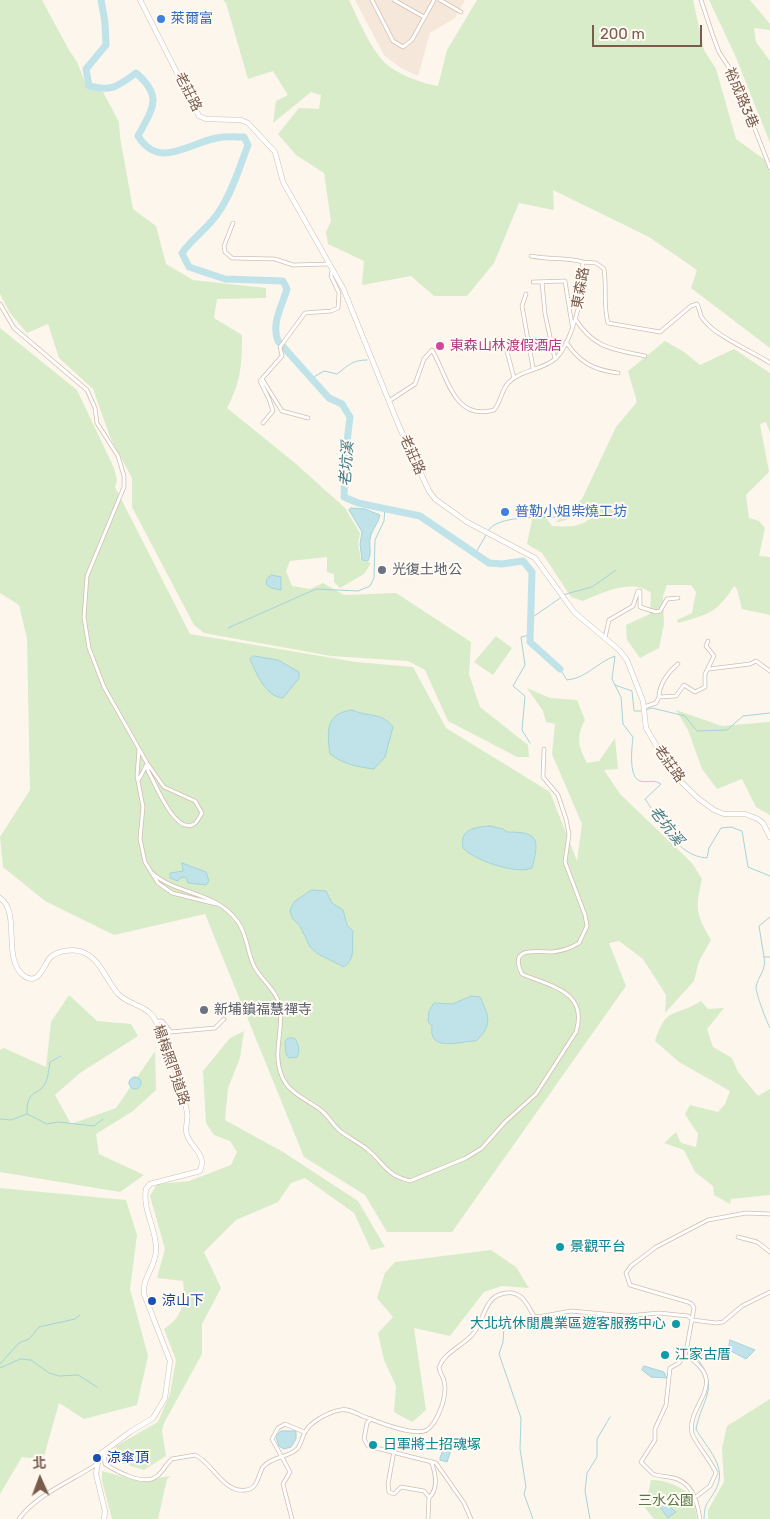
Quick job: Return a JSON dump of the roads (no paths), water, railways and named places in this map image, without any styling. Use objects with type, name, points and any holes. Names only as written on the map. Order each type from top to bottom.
[{"type":"street","name":"老莊路","points":[[140,0],[199,116],[206,120],[241,120],[248,123],[275,152],[283,182],[356,316],[388,401],[429,491],[442,506],[487,533],[535,558],[574,612],[627,660],[637,681],[644,709],[646,728],[661,757],[682,784],[714,810],[724,814],[746,814],[758,819],[770,837]]},
{"type":"street","points":[[372,0],[393,41],[403,47],[412,40],[434,0]]},
{"type":"street","points":[[394,0],[424,17]]},
{"type":"street","points":[[440,0],[461,12]]},
{"type":"street","name":"裕成路3巷","points":[[701,0],[719,52],[734,75],[770,168]]},
{"type":"street","points":[[233,223],[224,246],[224,252],[232,258],[275,259],[293,265],[328,264]]},
{"type":"street","points":[[531,256],[550,260],[564,258],[583,262]]},
{"type":"street","name":"東森路","points":[[555,359],[566,342],[575,319],[582,290],[580,273],[583,262],[596,263],[604,269],[607,285],[604,310],[608,323],[660,332],[691,306],[697,304],[702,316],[710,324],[745,350],[770,363]]},
{"type":"street","points":[[263,423],[273,411],[269,399],[260,384],[262,378],[282,356],[280,347],[305,313],[331,311],[338,308],[338,293],[331,276],[332,270]]},
{"type":"street","points":[[533,282],[565,281],[572,326]]},
{"type":"street","points":[[388,401],[415,384],[424,359],[432,350],[438,359],[440,371],[456,398],[469,410],[487,412],[494,410],[503,391],[514,378],[555,359],[545,314],[542,282]]},
{"type":"street","points":[[526,294],[522,306],[533,368]]},
{"type":"street","points":[[0,304],[14,328],[87,390],[95,408],[97,423],[118,456],[124,476],[124,487],[87,576],[84,617],[88,648],[104,687],[147,763],[164,787],[195,801],[200,807],[202,813],[196,823],[191,826],[183,825],[173,816],[148,771],[147,763]]},
{"type":"street","points":[[575,319],[594,342],[609,348],[645,356]]},
{"type":"street","points":[[566,342],[575,356],[585,364],[599,371],[618,373]]},
{"type":"street","points":[[505,344],[514,378]]},
{"type":"street","points":[[262,378],[280,409],[290,415],[308,418]]},
{"type":"street","points":[[605,639],[609,620],[633,606],[638,591],[640,591],[640,607],[656,612],[660,611],[664,601],[678,598]]},
{"type":"street","points":[[659,697],[676,696],[684,685],[695,692],[699,691],[706,684],[705,674],[714,656],[706,646],[708,641]]},
{"type":"street","points":[[708,669],[750,664],[756,661],[770,671]]},
{"type":"street","points":[[644,709],[656,703],[667,675],[678,664]]},
{"type":"street","points":[[139,749],[138,780],[142,807],[141,850],[151,872],[158,883],[172,893],[220,905]]},
{"type":"street","points":[[151,872],[172,886],[210,898],[239,923],[247,939],[255,968],[274,990],[280,1006],[282,1026],[276,1053],[281,1075],[294,1093],[323,1112],[338,1130],[364,1147],[390,1172],[410,1181],[424,1177],[466,1158],[482,1148],[510,1117],[536,1094],[567,1043],[576,1032],[580,1022],[576,1005],[562,990],[546,981],[522,974],[518,967],[518,960],[530,950],[552,952],[564,950],[579,943],[587,926],[585,915],[566,871],[564,855],[569,834],[562,804],[558,795],[543,777],[544,749]]},
{"type":"street","points":[[138,780],[147,763]]},
{"type":"street","name":"楊梅照門道路","points":[[0,898],[6,902],[9,909],[12,951],[20,973],[33,978],[38,976],[50,958],[60,952],[70,950],[82,952],[92,957],[118,994],[150,1013],[156,1021],[186,1106],[186,1133],[202,1156],[203,1162],[200,1171],[150,1184],[146,1189],[145,1202],[153,1226],[156,1252],[154,1265],[144,1287],[144,1294],[170,1362],[169,1374],[165,1398],[153,1418],[99,1455],[97,1483],[105,1511],[104,1519]]},
{"type":"street","points":[[156,1021],[162,1021],[171,1032],[176,1032],[215,1028],[224,1019]]},
{"type":"street","points":[[700,1519],[696,1496],[684,1484],[671,1477],[653,1474],[641,1462],[655,1440],[655,1429],[666,1405],[670,1368],[679,1363],[685,1355],[694,1308],[692,1304],[630,1285],[625,1276],[626,1271],[656,1248],[708,1220],[746,1213],[770,1214]]},
{"type":"street","points":[[738,1237],[757,1242],[769,1252]]},
{"type":"street","points":[[104,1451],[105,1464],[112,1469],[133,1477],[150,1479],[160,1473],[172,1459],[195,1455],[207,1463],[218,1478],[240,1490],[246,1490],[254,1486],[263,1468],[297,1449],[304,1432],[311,1424],[340,1410],[353,1412],[415,1433],[430,1427],[444,1395],[444,1380],[439,1367],[441,1361],[466,1342],[478,1329],[490,1301],[502,1294],[516,1294],[522,1298],[534,1316],[538,1317],[582,1311],[627,1316],[659,1313],[691,1317],[693,1320],[706,1323],[723,1322],[742,1306],[770,1292]]},
{"type":"street","points":[[685,1355],[693,1360],[705,1374],[706,1394],[693,1416],[692,1434],[712,1463],[716,1473],[710,1486],[696,1496]]},
{"type":"street","points":[[371,1419],[366,1429],[365,1442],[374,1449],[394,1451],[431,1461],[444,1472],[464,1503],[471,1519]]},
{"type":"street","points":[[292,1519],[283,1484],[290,1472],[272,1439],[278,1428],[285,1424],[304,1432]]},
{"type":"street","points":[[394,1451],[389,1477],[389,1492],[394,1494],[401,1487],[424,1491],[430,1498]]},
{"type":"street","points":[[428,1519],[430,1498],[434,1494],[436,1485],[431,1461]]},
{"type":"street","points":[[19,1519],[28,1508],[60,1484],[71,1481],[98,1463]]},
{"type":"water","points":[[351,508],[365,509],[380,515],[371,536],[368,561],[362,560],[360,544],[362,532],[349,510]]},
{"type":"water","points":[[272,575],[281,577],[281,590],[271,588],[266,584],[267,579]]},
{"type":"water","points":[[254,656],[278,660],[299,672],[299,678],[283,698],[277,697],[262,683],[250,659]]},
{"type":"water","points":[[352,710],[384,719],[393,727],[385,757],[374,769],[351,764],[330,754],[328,738],[332,719],[343,712]]},
{"type":"water","points":[[490,826],[507,832],[531,835],[536,843],[532,868],[516,870],[506,868],[476,857],[463,848],[463,837],[469,830]]},
{"type":"water","points":[[182,863],[206,872],[209,881],[206,885],[188,883],[186,877],[180,878],[178,881],[170,878],[170,873],[183,871]]},
{"type":"water","points":[[312,890],[326,891],[332,903],[343,910],[347,925],[353,931],[351,959],[344,967],[318,954],[310,947],[300,926],[292,918],[290,910],[294,902]]},
{"type":"water","points":[[472,996],[480,997],[488,1020],[485,1030],[476,1041],[446,1044],[435,1040],[432,1034],[432,1026],[428,1022],[429,1011],[434,1003],[452,1004]]},
{"type":"water","points":[[288,1038],[294,1038],[297,1042],[299,1050],[297,1057],[289,1058],[286,1054],[285,1042]]},
{"type":"water","points":[[137,1077],[140,1078],[140,1088],[133,1089],[130,1088],[129,1081],[130,1078]]},
{"type":"water","points":[[730,1340],[755,1350],[746,1359],[729,1350]]},
{"type":"water","points":[[644,1366],[664,1372],[667,1378],[651,1377],[642,1370]]},
{"type":"water","points":[[281,1431],[296,1431],[296,1439],[291,1447],[284,1449],[279,1446],[276,1437]]},
{"type":"water","points":[[448,1438],[454,1442],[447,1462],[440,1460],[440,1458]]},
{"type":"water","points":[[665,1503],[676,1512],[668,1518],[659,1506],[659,1504]]},
{"type":"waterway","name":"老坑溪","points":[[101,0],[105,22],[106,45],[86,69],[89,86],[97,88],[114,87],[136,73],[145,81],[153,96],[153,103],[148,118],[138,136],[146,146],[155,151],[174,152],[224,137],[244,137],[248,145],[225,202],[211,222],[182,253],[189,267],[225,279],[283,281],[287,289],[276,322],[278,341],[329,398],[342,404],[350,417],[345,458],[344,497],[358,503],[420,516],[489,563],[502,564],[523,561],[532,572],[530,642],[560,669]]},
{"type":"waterway","points":[[312,378],[324,371],[337,374],[354,362],[367,360]]},
{"type":"waterway","points":[[228,628],[316,589],[358,591],[370,586],[374,578],[375,540],[384,521],[385,508]]},
{"type":"waterway","points":[[488,531],[500,522],[509,520],[555,517]]},
{"type":"waterway","points":[[475,554],[486,535]]},
{"type":"waterway","points":[[530,619],[566,594],[592,587],[616,570]]},
{"type":"waterway","points":[[530,635],[521,637],[525,665],[513,686],[525,696],[522,730],[530,743]]},
{"type":"waterway","name":"老坑溪","points":[[560,669],[567,680],[574,679],[615,656],[612,679],[621,697],[623,724],[633,737],[632,768],[636,778],[640,781],[661,784],[645,799],[664,827],[678,845],[696,856],[707,858],[709,848],[721,828],[731,827],[742,831],[748,867],[770,876]]},
{"type":"waterway","points":[[615,685],[632,691],[634,711],[641,711]]},
{"type":"waterway","points":[[645,710],[652,708],[685,716],[697,731],[727,730],[743,716],[770,713]]},
{"type":"waterway","name":"老坑溪","points":[[770,917],[759,926],[764,957],[770,957]]},
{"type":"waterway","points":[[764,957],[765,962],[756,991],[770,1028]]},
{"type":"waterway","points":[[27,1114],[27,1106],[31,1096],[40,1090],[46,1082],[50,1062],[61,1056]]},
{"type":"waterway","points":[[0,1119],[11,1120],[27,1114],[47,1124],[58,1122],[94,1126],[103,1119]]},
{"type":"waterway","points":[[0,1364],[19,1343],[29,1339],[39,1327],[75,1319],[80,1315]]},
{"type":"waterway","points":[[511,1319],[504,1326],[503,1342],[499,1354],[521,1418],[520,1449],[526,1487],[524,1494],[533,1519]]},
{"type":"waterway","points":[[696,1357],[703,1368],[709,1385],[696,1429],[715,1458],[719,1474],[719,1482],[706,1506],[704,1519]]},
{"type":"waterway","points":[[0,1368],[20,1359],[31,1360],[49,1373],[59,1376],[78,1375],[97,1387]]},
{"type":"waterway","points":[[590,1519],[585,1491],[587,1473],[597,1457],[597,1439],[610,1417]]},
{"type":"place","name":"萊爾富","points":[[161,19]]},
{"type":"place","name":"東森山林渡假酒店","points":[[440,346]]},
{"type":"place","name":"普勒小姐柴燒工坊","points":[[505,512]]},
{"type":"place","name":"光復土地公","points":[[382,570]]},
{"type":"place","name":"新埔鎮福慧禪寺","points":[[204,1010]]},
{"type":"place","name":"景觀平台","points":[[560,1247]]},
{"type":"place","name":"涼山下","points":[[152,1301]]},
{"type":"place","name":"大北坑休閒農業區遊客服務中心","points":[[676,1324]]},
{"type":"place","name":"江家古厝","points":[[665,1355]]},
{"type":"place","name":"日軍將士招魂塚","points":[[373,1445]]},
{"type":"place","name":"涼傘頂","points":[[97,1458]]},
{"type":"park label","name":"三水公園","points":[[666,1501]]}]
